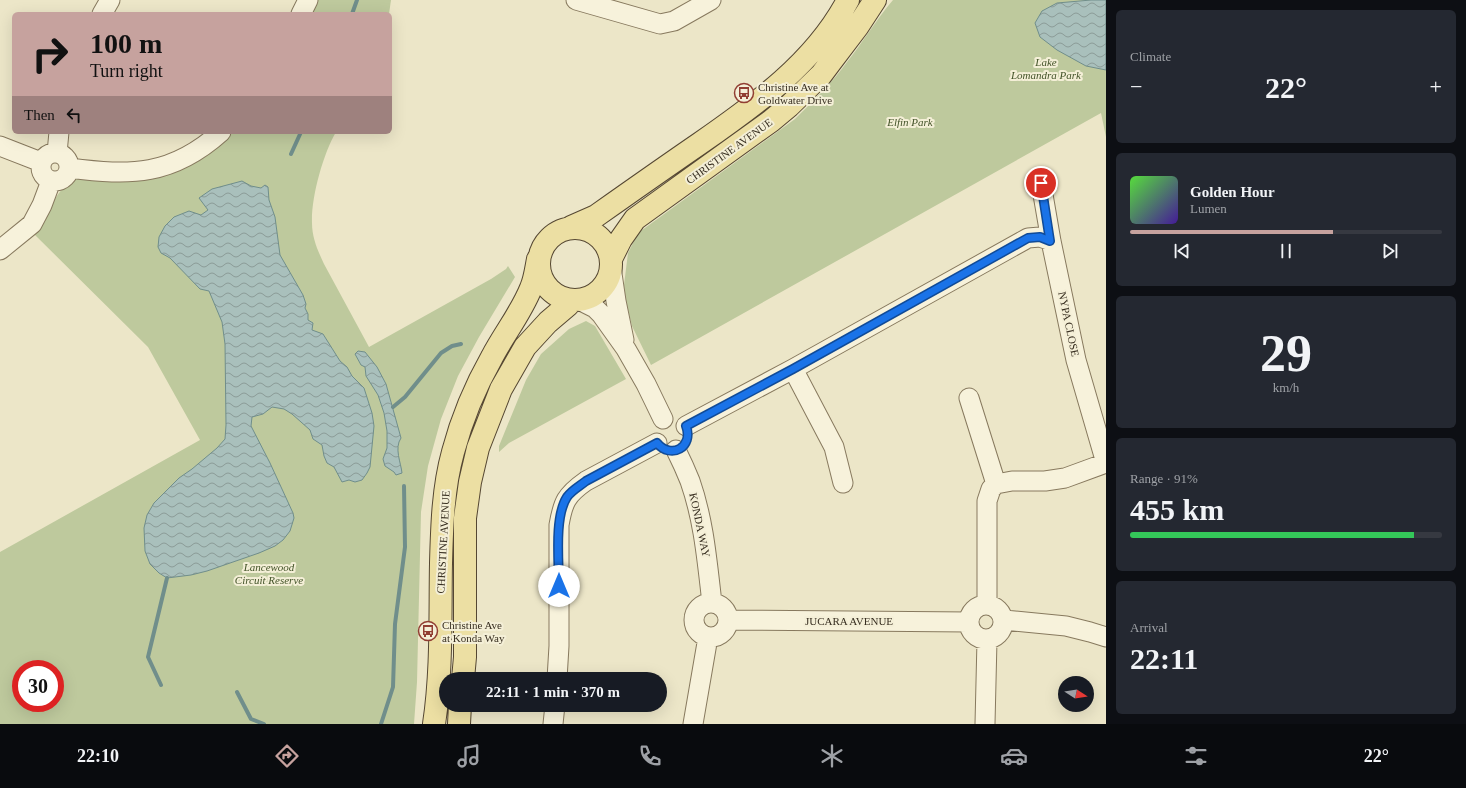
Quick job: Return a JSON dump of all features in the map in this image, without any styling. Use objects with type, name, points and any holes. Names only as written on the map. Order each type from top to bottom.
[{"type":"main road","name":"CHRISTINE AVENUE","points":[[571,227],[596,216],[754,105],[789,75],[810,52],[837,19],[848,0]]},
{"type":"main road","name":"CHRISTINE AVENUE","points":[[611,263],[621,239],[635,219],[771,120],[808,89],[844,46],[875,0]]},
{"type":"main road","points":[[571,227],[582,228],[592,232],[601,239],[608,248],[611,263],[608,279],[601,289],[591,296],[575,300],[559,297],[550,291],[542,282],[538,259],[546,241],[555,233],[571,227]]},
{"type":"main road","name":"CHRISTINE AVENUE","points":[[434,724],[440,674],[443,510],[447,476],[452,453],[473,393],[493,355],[524,304],[532,287],[538,259]]},
{"type":"main road","name":"CHRISTINE AVENUE","points":[[464,672],[465,657],[465,518],[470,482],[478,448],[501,389],[525,347],[548,322],[575,300]]},
{"type":"main road","points":[[458,724],[459,712]]},
{"type":"street","points":[[103,12],[110,0]]},
{"type":"street","points":[[302,12],[308,0]]},
{"type":"street","points":[[576,0],[660,24],[674,21],[710,0]]},
{"type":"street","points":[[0,146],[49,158],[65,158],[69,168],[68,173],[59,181],[51,181],[43,175],[41,171],[49,158],[58,134]]},
{"type":"street","points":[[69,168],[111,172],[135,172],[173,164],[191,155],[219,134]]},
{"type":"street","points":[[0,250],[32,224],[42,205],[51,181]]},
{"type":"street","name":"NYPA CLOSE","points":[[1041,183],[1050,241],[1076,360],[1106,463]]},
{"type":"street","points":[[686,426],[793,369],[1028,238],[1040,237],[1050,241]]},
{"type":"street","points":[[611,263],[616,301],[626,349]]},
{"type":"street","points":[[575,300],[595,308],[601,314],[626,349],[646,384],[663,419]]},
{"type":"street","points":[[793,369],[834,447],[843,483]]},
{"type":"street","points":[[968,398],[996,484]]},
{"type":"street","points":[[673,417],[678,419],[686,426],[688,431],[686,441],[680,448],[676,450],[665,450],[654,438],[655,427],[663,419],[673,417]]},
{"type":"street","points":[[558,672],[560,646],[559,525],[567,497],[586,481],[657,443]]},
{"type":"street","name":"KONDA WAY","points":[[676,450],[690,480],[699,511],[704,537],[712,602]]},
{"type":"street","points":[[987,605],[987,501],[990,489],[996,484],[1012,481],[1045,481],[1066,478],[1106,463]]},
{"type":"street","points":[[712,602],[725,610],[729,620],[726,629],[722,633],[713,637],[708,637],[698,632],[695,627],[695,615],[701,606],[712,602]]},
{"type":"street","points":[[987,605],[1000,611],[1004,620],[998,636],[987,640],[976,636],[970,628],[969,622],[973,612],[977,608],[987,605]]},
{"type":"street","name":"JUCARA AVENUE","points":[[729,620],[969,622]]},
{"type":"street","points":[[1004,620],[1066,626],[1106,637]]},
{"type":"street","points":[[693,724],[708,637]]},
{"type":"street","points":[[985,724],[987,640]]},
{"type":"street","points":[[553,724],[554,712]]},
{"type":"green space","points":[[317,0],[391,0],[389,12],[311,12]]},
{"type":"green space","name":"Elfin Park","points":[[893,0],[1106,0],[1106,137],[1101,113],[651,365],[632,326],[625,298],[624,285],[628,253],[638,233],[795,119],[835,77]]},
{"type":"green space","name":"Lancewood Circuit Reserve","points":[[230,134],[335,134],[322,164],[316,189],[312,213],[313,234],[324,264],[369,347],[491,279],[508,266],[515,277],[479,337],[458,376],[441,419],[428,466],[421,512],[417,682],[414,724],[0,724],[0,552],[200,440],[148,347],[34,234],[40,227],[52,203],[62,189],[77,178],[219,145]]},
{"type":"green space","points":[[586,321],[595,326],[626,379],[509,443],[499,452],[499,446],[526,380],[541,354],[569,329]]},
{"type":"water","points":[[1106,0],[1106,70],[1086,66],[1057,50],[1040,37],[1035,23],[1042,11],[1057,3]]},
{"type":"water","points":[[242,181],[251,186],[261,188],[265,185],[268,187],[269,200],[275,217],[280,255],[303,295],[308,320],[313,323],[312,330],[323,334],[340,361],[347,367],[352,376],[364,388],[372,413],[374,426],[370,467],[362,480],[355,482],[349,480],[342,482],[334,467],[327,463],[322,445],[313,439],[310,430],[292,414],[284,409],[272,407],[263,414],[252,417],[251,426],[293,513],[294,518],[290,531],[283,540],[275,546],[259,553],[207,571],[167,578],[159,573],[150,564],[145,551],[144,528],[147,515],[154,503],[179,478],[217,448],[225,439],[225,344],[222,322],[209,291],[200,289],[170,258],[161,253],[158,247],[159,237],[165,226],[174,217],[189,211],[201,215],[208,210],[199,198],[212,189]]},
{"type":"water","points":[[358,351],[365,352],[377,367],[386,384],[401,438],[398,446],[398,456],[402,473],[396,475],[385,466],[383,459],[387,448],[387,431],[384,413],[378,395],[366,376],[365,367],[361,365],[355,354]]},
{"type":"waterway","points":[[353,12],[357,0]]},
{"type":"waterway","points":[[291,154],[300,134]]},
{"type":"waterway","points":[[393,407],[405,397],[441,353],[452,346],[461,344]]},
{"type":"waterway","points":[[381,724],[393,687],[395,624],[405,547],[404,486]]},
{"type":"waterway","points":[[161,685],[148,657],[167,578]]},
{"type":"waterway","points":[[237,692],[251,719],[264,724]]},
{"type":"place","name":"Christine Ave at Goldwater Drive","points":[[744,93]]},
{"type":"place","name":"Christine Ave at Konda Way","points":[[428,631]]},
{"type":"route","points":[[559,586],[559,525],[567,497],[576,488],[586,481],[657,443],[665,450],[670,451],[680,448],[684,445],[688,436],[686,426],[793,369],[871,324],[1028,238],[1040,237],[1050,241],[1041,183]]},
{"type":"park label","name":"Lake Lomandra Park","points":[[1046,68]]}]
